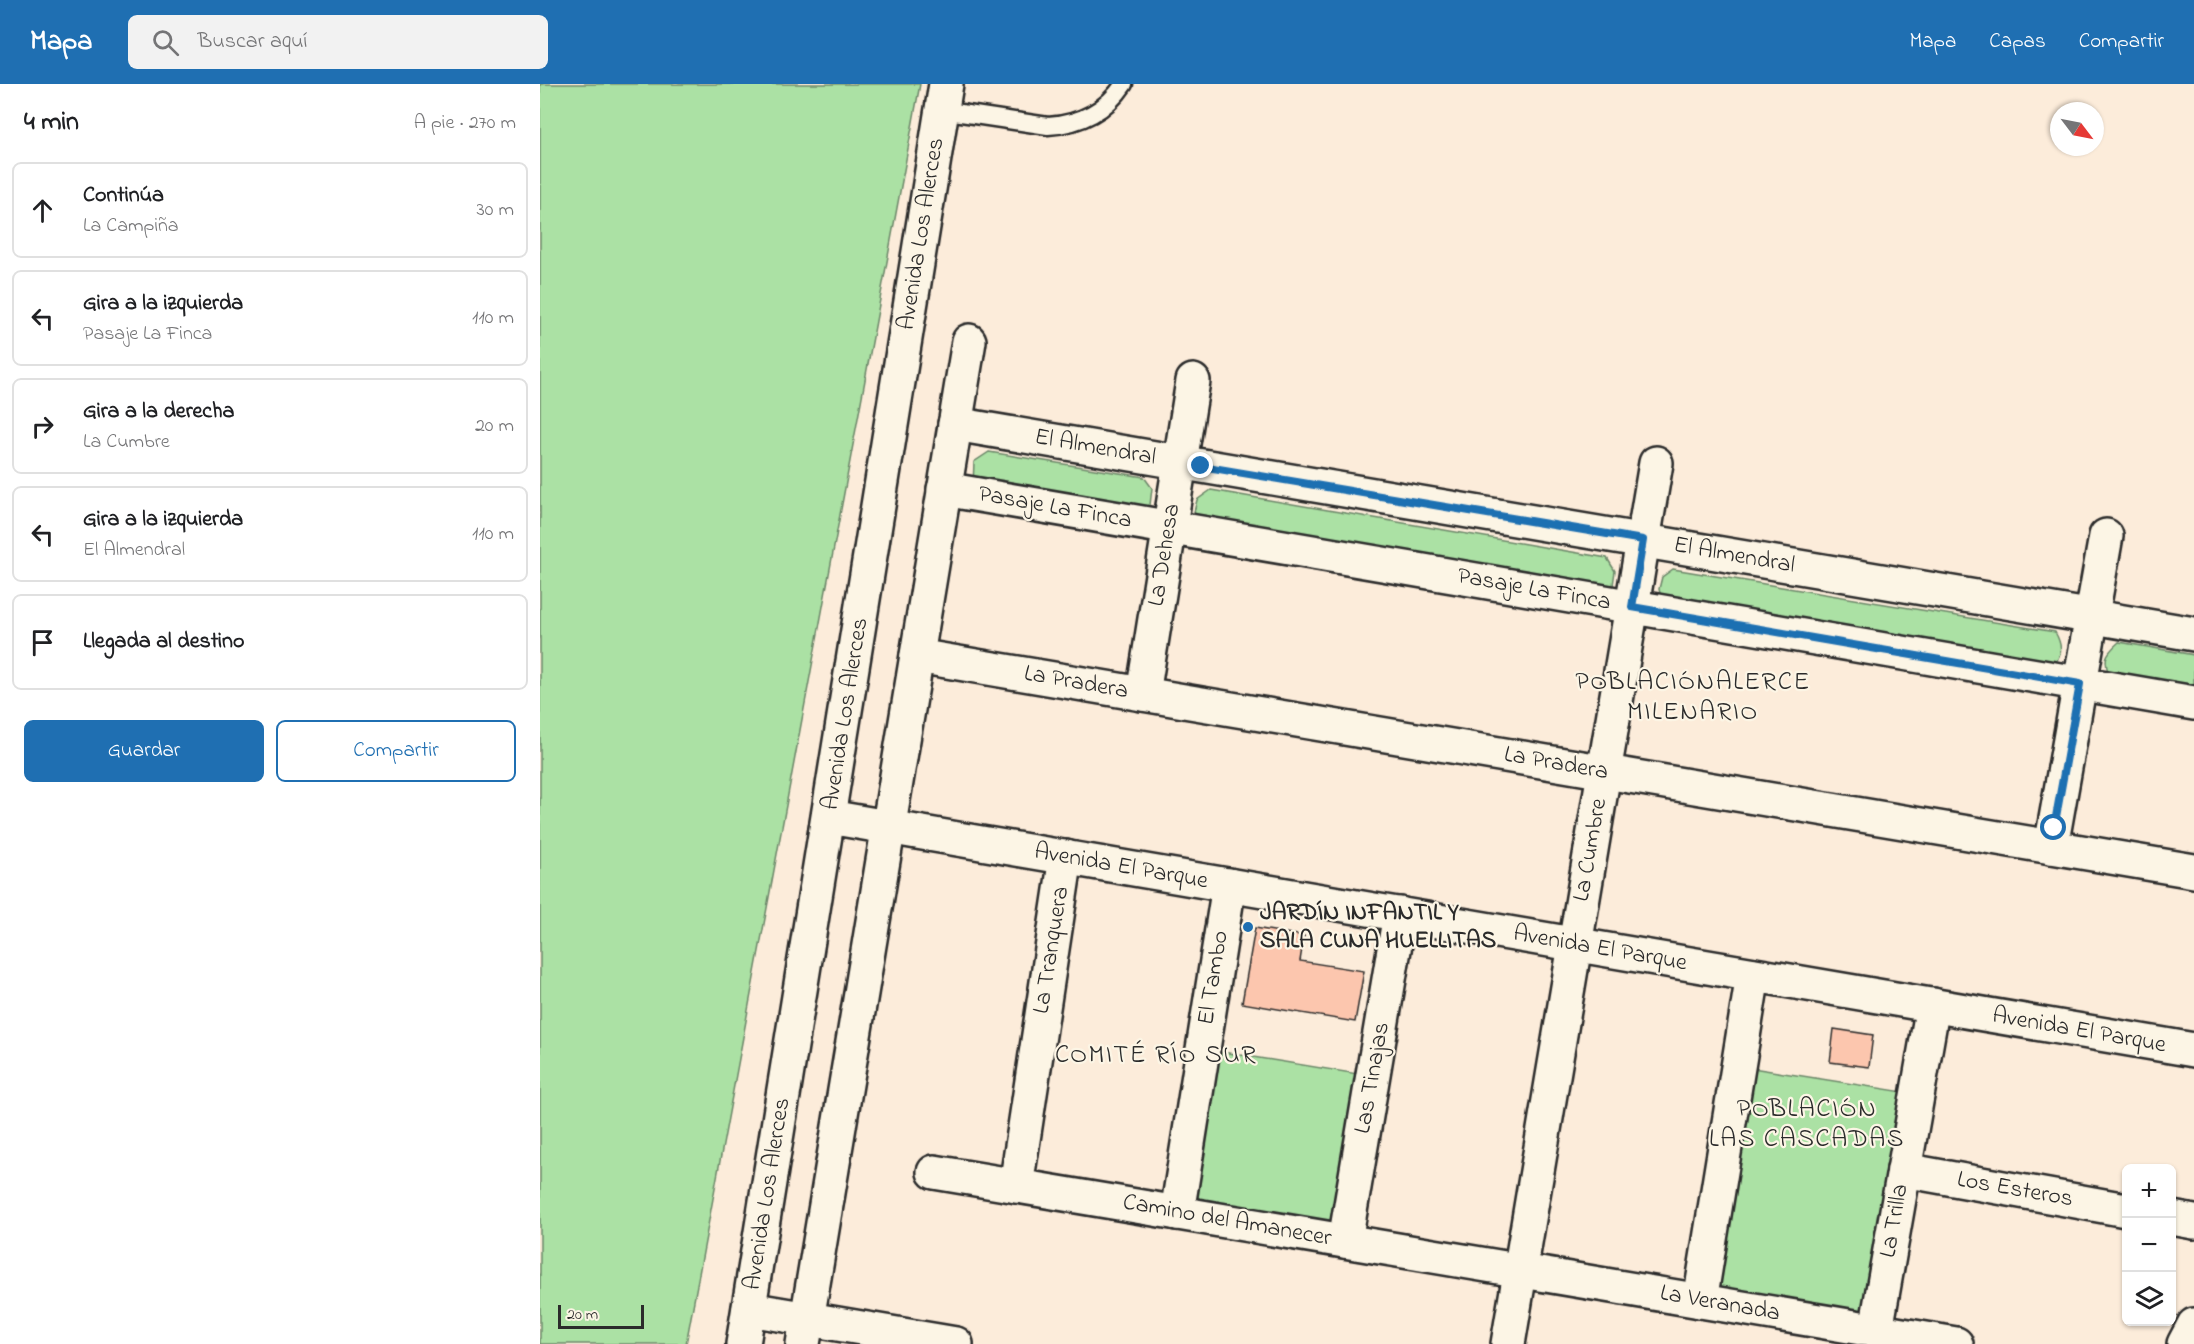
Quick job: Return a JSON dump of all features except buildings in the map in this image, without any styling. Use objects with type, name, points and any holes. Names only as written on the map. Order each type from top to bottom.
[{"type":"street","name":"Avenida Los Alerces","points":[[743,1344],[944,97]]},
{"type":"street","points":[[805,1331],[969,341]]},
{"type":"street","name":"La Dehesa","points":[[1143,694],[1193,381]]},
{"type":"street","name":"El Almendral","points":[[955,424],[2194,634]]},
{"type":"street","name":"La Cumbre","points":[[1508,1344],[1656,463]]},
{"type":"street","name":"Pasaje La Finca","points":[[944,489],[2194,703]]},
{"type":"street","points":[[2051,847],[2106,536]]},
{"type":"street","name":"La Pradera","points":[[917,656],[2194,871]]},
{"type":"street","name":"Avenida El Parque","points":[[829,817],[2194,1050]]},
{"type":"street","name":"La Tranquera","points":[[1016,1186],[1066,857]]},
{"type":"street","name":"El Tambo","points":[[1177,1213],[1229,885]]},
{"type":"street","name":"Las Tinajas","points":[[1345,1241],[1400,914]]},
{"type":"street","points":[[1700,1301],[1753,975]]},
{"type":"street","name":"La Trilla","points":[[1875,1330],[1934,1005]]},
{"type":"street","name":"Los Esteros","points":[[1904,1170],[2122,1209]]},
{"type":"street","name":"Camino del Amanecer","points":[[934,1172],[1520,1270]]},
{"type":"street","points":[[2176,1219],[2194,1222]]},
{"type":"street","name":"La Veranada","points":[[1520,1270],[1956,1344]]},
{"type":"street","points":[[749,1309],[805,1331],[956,1344]]},
{"type":"street","points":[[2184,1344],[2194,1324]]},
{"type":"lane","points":[[944,97],[1041,125],[1064,125],[1094,114],[1124,84]]},
{"type":"green space","points":[[540,84],[920,84],[686,1344],[540,1344]]},
{"type":"green space","points":[[989,452],[1144,477],[1152,488],[1150,505],[1141,515],[973,486],[974,462]]},
{"type":"green space","points":[[1211,490],[1607,558],[1615,571],[1613,585],[1601,596],[1201,526],[1194,512],[1197,500]]},
{"type":"green space","points":[[1673,569],[2055,632],[2061,647],[2060,652],[2050,670],[1663,606],[1659,589],[1662,577]]},
{"type":"green space","points":[[2119,642],[2194,655],[2194,694],[2110,680],[2106,658]]},
{"type":"green space","points":[[1210,1050],[1364,1075],[1335,1226],[1192,1201]]},
{"type":"green space","points":[[1746,1067],[1910,1093],[1867,1314],[1714,1289]]},
{"type":"place","name":"JARDÍN INFANTIL Y SALA CUNA HUELLITAS","points":[[1248,927]]},
{"type":"district","name":"POBLACIÓNALERCE MILENARIO","points":[[1693,698]]},
{"type":"district","name":"COMITÉ RÍO SUR","points":[[1156,1056]]},
{"type":"district","name":"POBLACIÓN LAS CASCADAS","points":[[1807,1125]]},
{"type":"route","points":[[1201,466],[1643,540],[1632,607],[2080,684],[2054,828]]}]
